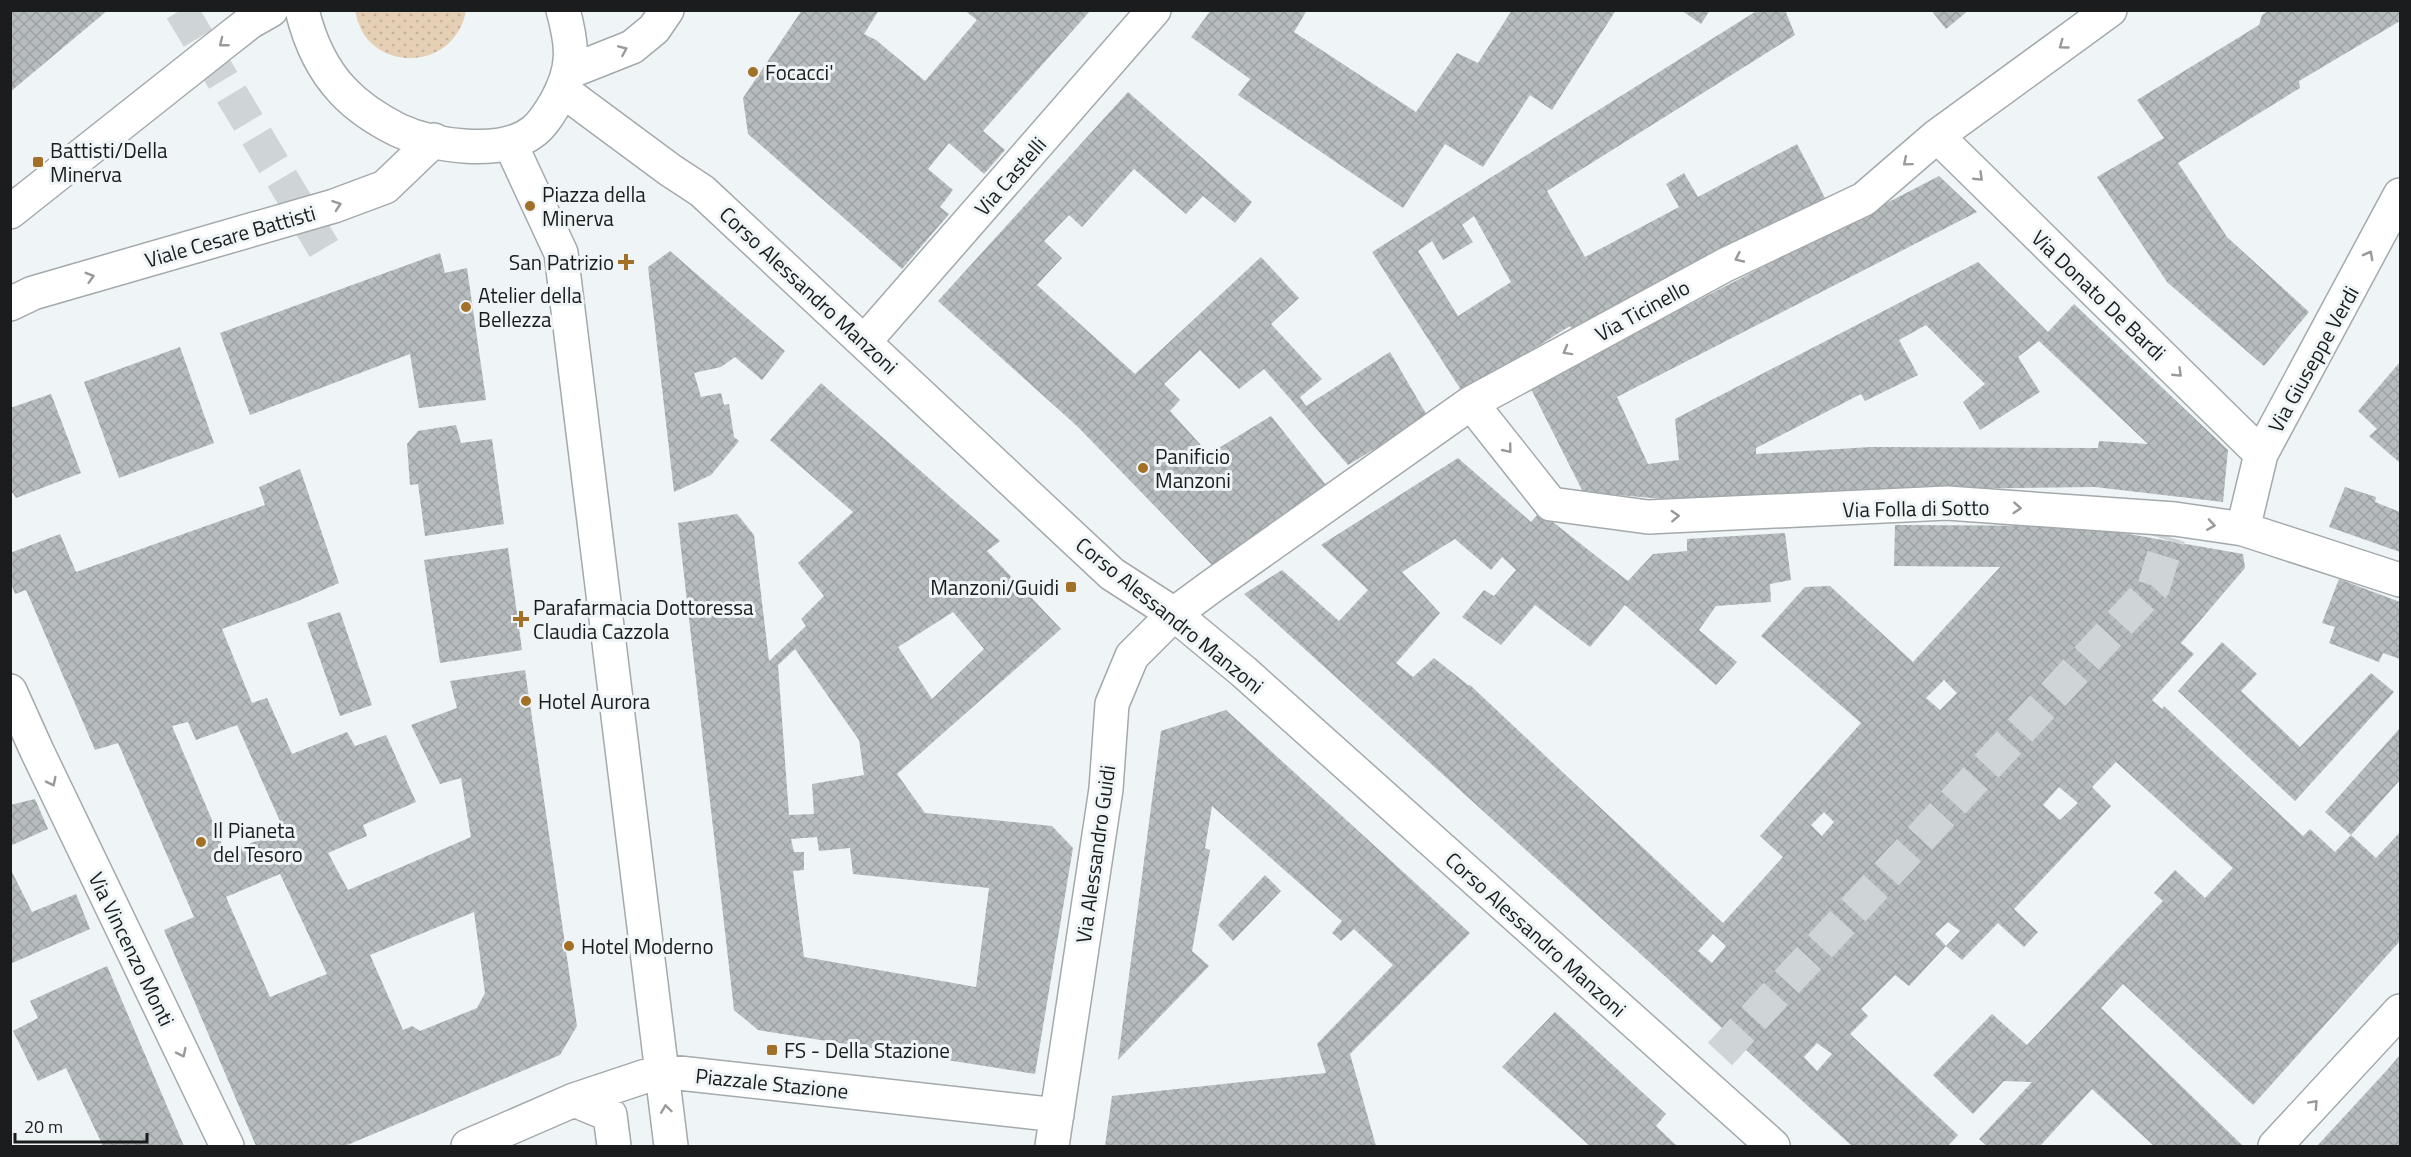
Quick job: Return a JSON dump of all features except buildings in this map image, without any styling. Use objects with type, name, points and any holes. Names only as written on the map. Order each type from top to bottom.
[{"type":"street","points":[[10,212],[242,28],[272,10]]},
{"type":"street","points":[[302,10],[306,30],[322,62],[342,90],[369,113],[400,130],[473,148],[510,143],[534,131],[550,112],[566,81],[571,41],[563,11]]},
{"type":"street","points":[[566,81],[632,47],[654,29],[667,10]]},
{"type":"street","name":"Via Castelli","points":[[865,341],[1154,10]]},
{"type":"street","name":"Via Ticinello","points":[[1174,614],[1471,403],[1725,265],[1864,199],[1937,136],[2110,10]]},
{"type":"street","name":"Corso Alessandro Manzoni","points":[[566,81],[702,191],[1112,574],[1174,614],[1244,672],[1773,1146]]},
{"type":"street","name":"Via Donato De Bardi","points":[[1937,136],[2261,454]]},
{"type":"street","name":"Viale Cesare Battisti","points":[[10,304],[33,293],[334,207],[368,194],[385,187],[434,140]]},
{"type":"street","points":[[510,143],[561,253],[671,1146]]},
{"type":"street","name":"Via Giuseppe Verdi","points":[[2243,529],[2261,454],[2400,195]]},
{"type":"street","name":"Via Folla di Sotto","points":[[1471,403],[1551,504],[1648,518],[1947,503],[2175,519],[2243,529],[2400,580]]},
{"type":"street","name":"Via Alessandro Guidi","points":[[1057,1115],[1106,789],[1112,704],[1132,656],[1174,614]]},
{"type":"street","name":"Via Vincenzo Monti","points":[[10,691],[24,754],[227,1146]]},
{"type":"street","points":[[2275,1146],[2400,1011]]},
{"type":"street","name":"Piazzale Stazione","points":[[468,1146],[574,1100],[661,1071],[1057,1115]]},
{"type":"street","points":[[574,1100],[610,1115],[614,1146]]},
{"type":"street","points":[[522,1146],[540,1115]]},
{"type":"street","points":[[1052,1146],[1057,1115]]},
{"type":"shaded area","points":[[355,10],[466,11],[459,30],[446,46],[423,57],[410,58],[385,53],[374,46],[363,33]]},
{"type":"tunnel","points":[[181,10],[329,257]]},
{"type":"tunnel","points":[[1720,1054],[2154,586],[2169,537]]},
{"type":"place","name":"Focacci'","points":[[753,72]]},
{"type":"place","name":"Battisti/Della Minerva","points":[[38,162]]},
{"type":"place","name":"Piazza della Minerva","points":[[530,206]]},
{"type":"place","name":"San Patrizio","points":[[626,262]]},
{"type":"place","name":"Atelier della Bellezza","points":[[466,307]]},
{"type":"place","name":"Panificio Manzoni","points":[[1143,468]]},
{"type":"place","name":"Manzoni/Guidi","points":[[1071,587]]},
{"type":"place","name":"Parafarmacia Dottoressa Claudia Cazzola","points":[[521,619]]},
{"type":"place","name":"Hotel Aurora","points":[[526,701]]},
{"type":"place","name":"Il Pianeta del Tesoro","points":[[201,842]]},
{"type":"place","name":"Hotel Moderno","points":[[569,946]]},
{"type":"place","name":"FS - Della Stazione","points":[[772,1050]]}]
